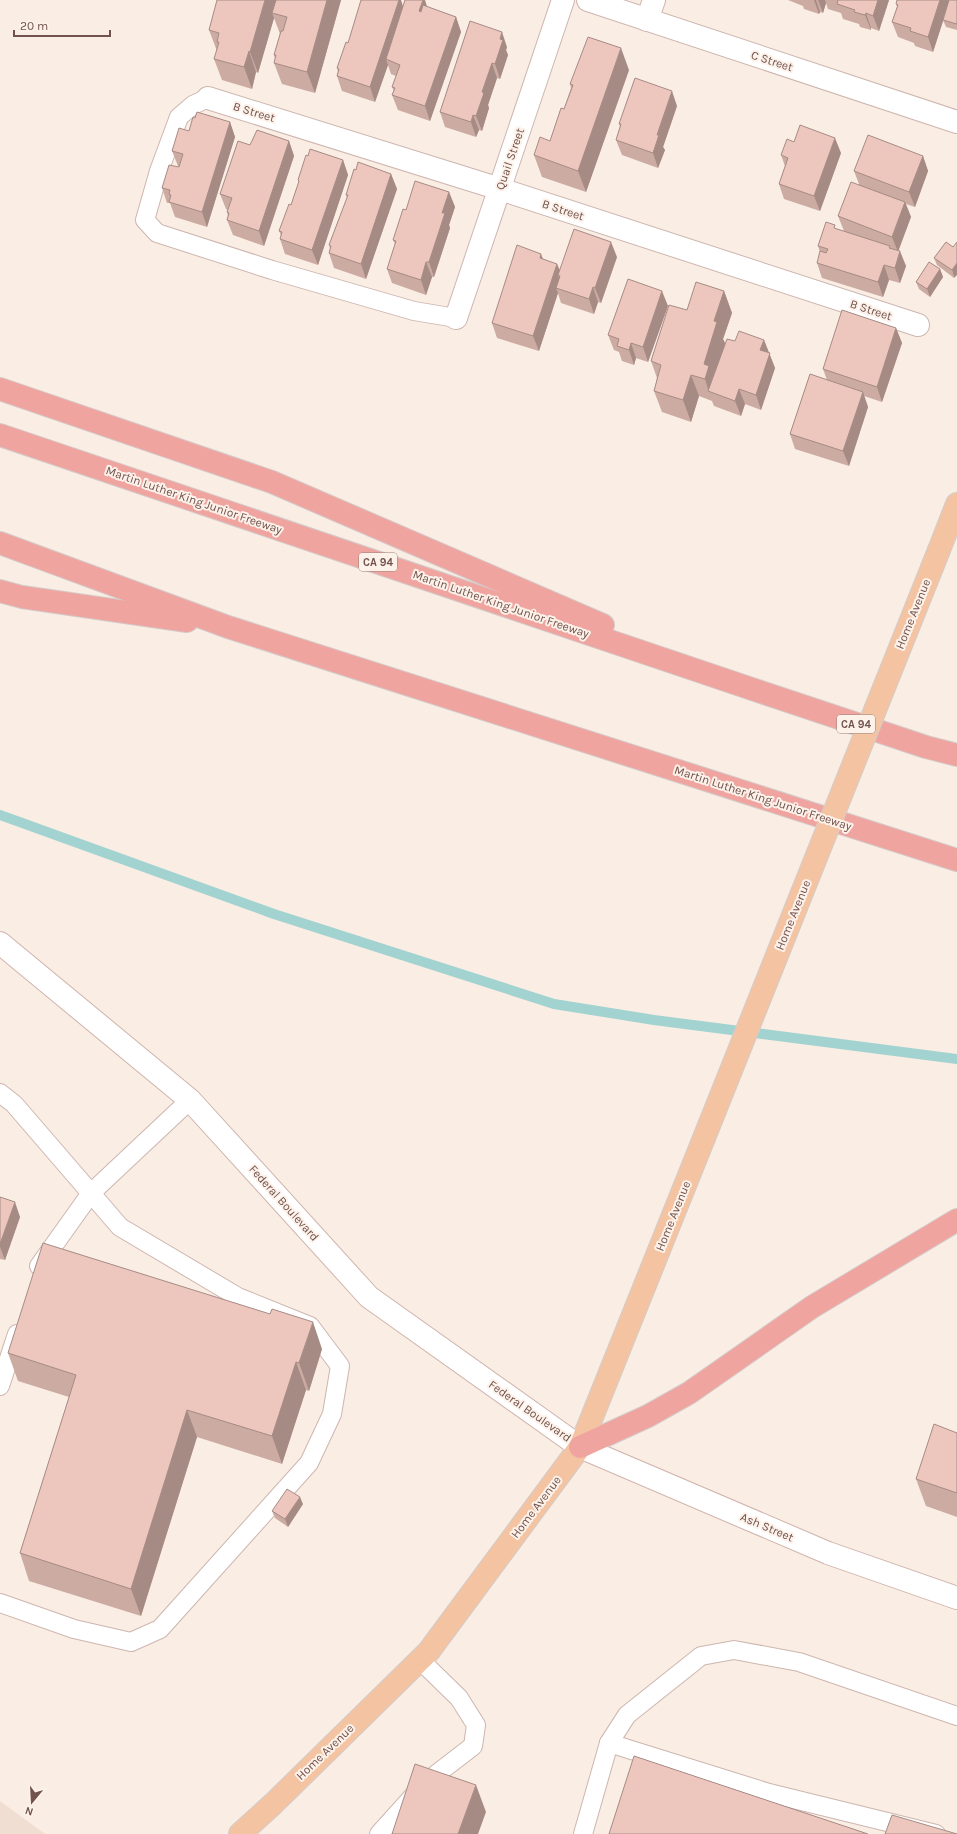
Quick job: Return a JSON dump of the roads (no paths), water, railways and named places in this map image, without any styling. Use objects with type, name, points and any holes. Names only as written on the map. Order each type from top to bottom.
[{"type":"highway","points":[[0,389],[272,482],[755,690]]},
{"type":"highway","name":"Martin Luther King Junior Freeway","points":[[0,435],[755,690],[926,747],[957,754]]},
{"type":"highway","name":"Martin Luther King Junior Freeway","points":[[0,543],[228,627],[957,860]]},
{"type":"highway","points":[[0,591],[22,597],[228,627]]},
{"type":"highway","points":[[580,1447],[648,1416],[689,1393],[812,1307],[957,1220]]},
{"type":"main road","name":"Home Avenue","points":[[249,1831],[429,1651],[580,1447],[957,504]]},
{"type":"street","name":"Quail Street","points":[[456,318],[563,0]]},
{"type":"street","name":"C Street","points":[[588,0],[651,10],[957,122]]},
{"type":"street","name":"B Street","points":[[208,98],[500,189],[918,325]]},
{"type":"street","name":"Federal Boulevard","points":[[0,943],[190,1100],[369,1297],[580,1447]]},
{"type":"street","name":"Ash Street","points":[[580,1447],[828,1553],[957,1598]]},
{"type":"lane","points":[[208,98],[193,105],[179,117],[145,220],[157,233],[272,270],[414,311],[456,318]]},
{"type":"lane","points":[[0,1093],[14,1104],[120,1227],[238,1297],[310,1326],[340,1366],[332,1414],[309,1463],[160,1629],[131,1642],[74,1629],[0,1603]]},
{"type":"lane","points":[[34,1281],[38,1266],[91,1193],[190,1100]]},
{"type":"lane","points":[[0,1386],[22,1318]]},
{"type":"lane","points":[[582,1834],[609,1743],[627,1715],[701,1656],[734,1650],[799,1662],[957,1716]]},
{"type":"lane","points":[[378,1834],[425,1783],[473,1746],[476,1725],[459,1698],[420,1660]]},
{"type":"lane","points":[[609,1743],[769,1793],[936,1834]]},
{"type":"waterway","points":[[0,815],[274,914],[554,1004],[654,1020],[957,1059]]}]
